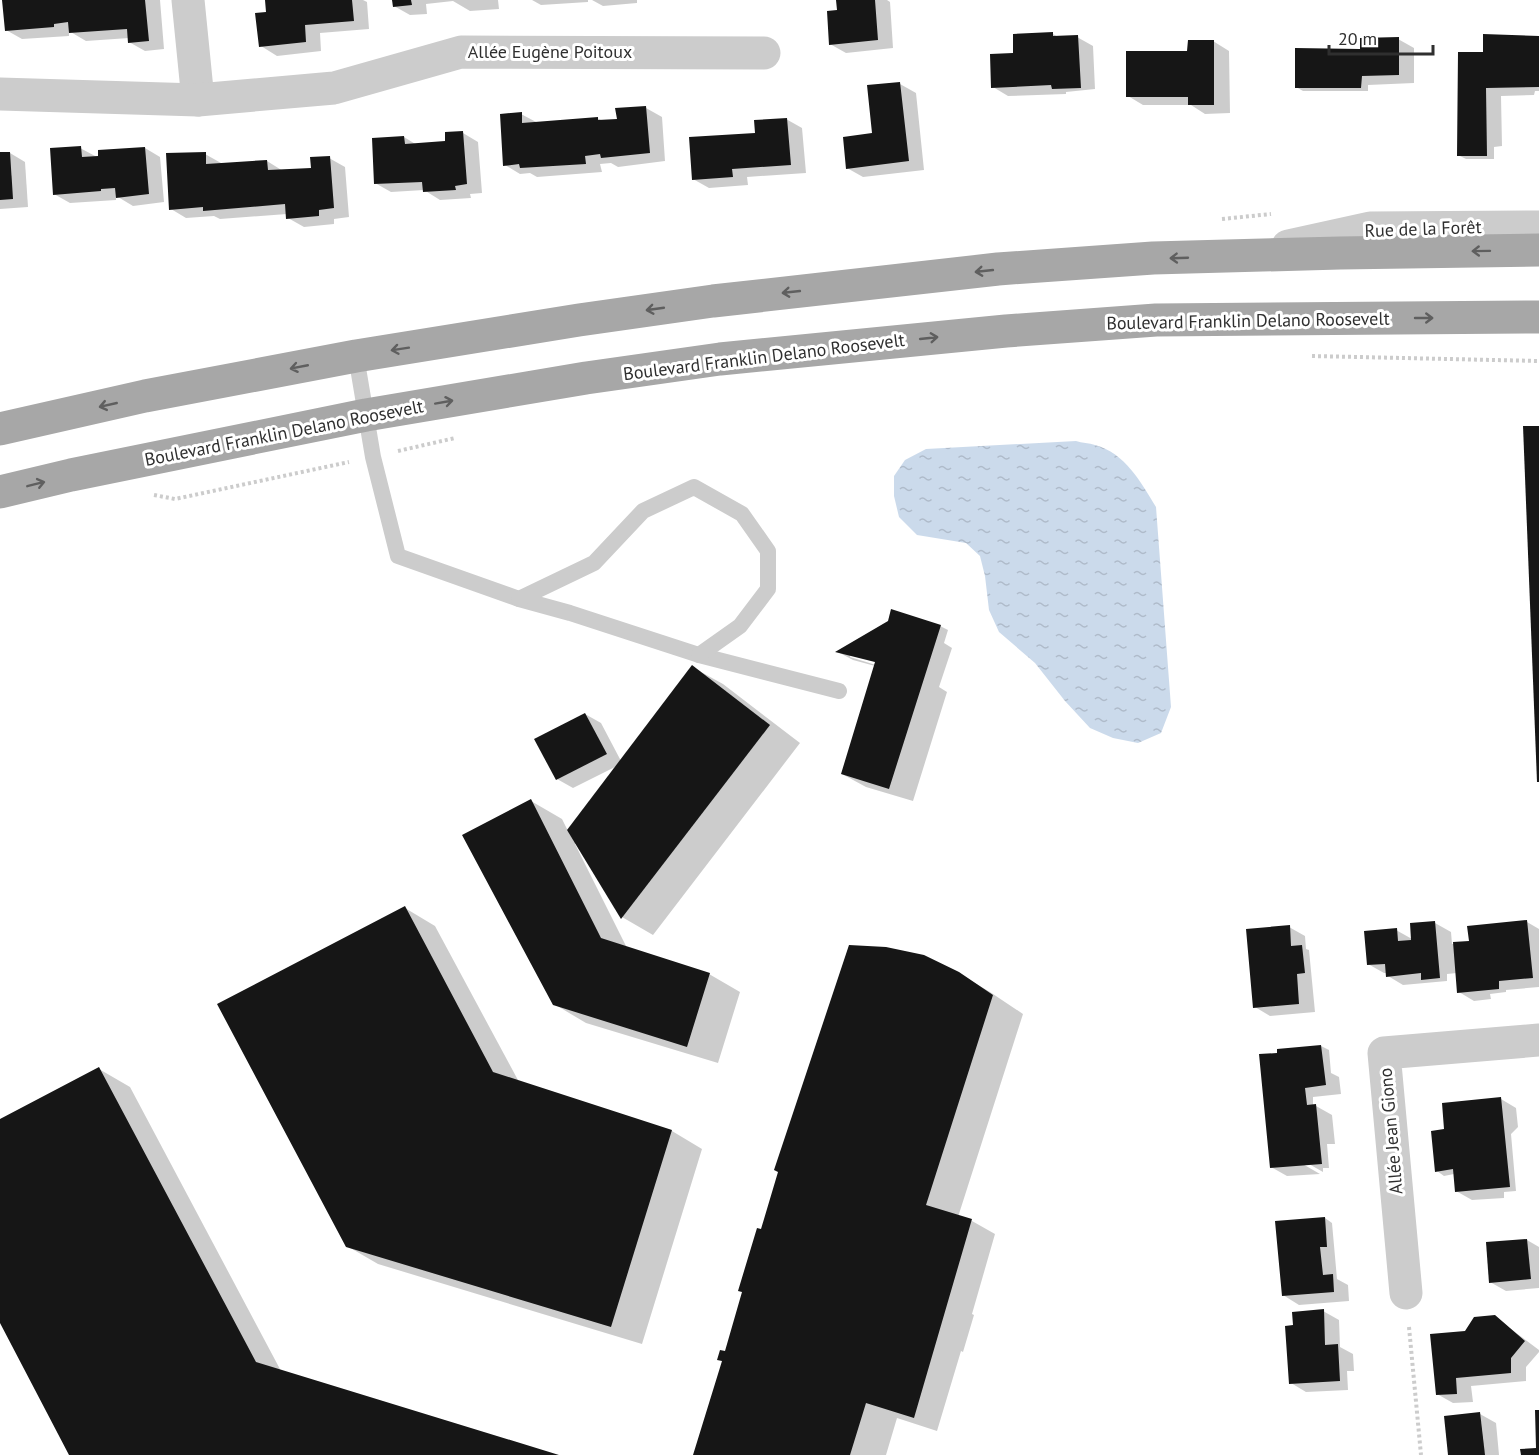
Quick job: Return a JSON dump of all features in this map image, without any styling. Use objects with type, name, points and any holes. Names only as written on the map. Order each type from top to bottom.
[{"type":"main road","points":[[0,429],[145,396],[356,356],[579,320],[749,297],[998,269],[1153,258],[1539,250]]},
{"type":"main road","name":"Boulevard Franklin Delano Roosevelt","points":[[0,492],[71,475],[366,415],[586,378],[720,359],[1006,331],[1156,320],[1539,317]]},
{"type":"street","points":[[188,0],[198,100]]},
{"type":"street","name":"Allée Eugène Poitoux","points":[[0,94],[198,100],[334,88],[461,52],[764,53]]},
{"type":"street","name":"Rue de la Forêt","points":[[1237,256],[1370,228],[1539,227]]},
{"type":"street","name":"Allée Jean Giono","points":[[1406,1293],[1384,1053],[1539,1040]]},
{"type":"lane","points":[[356,356],[373,457],[398,556],[519,599],[699,655],[839,691]]},
{"type":"lane","points":[[519,599],[594,563],[643,511],[694,487],[742,514],[768,550],[768,589],[740,626],[699,655]]},
{"type":"path","points":[[1310,356],[1539,361]]},
{"type":"path","points":[[148,493],[175,499],[457,437]]},
{"type":"path","points":[[1406,1293],[1421,1455]]},
{"type":"water","points":[[1076,441],[1106,449],[1124,462],[1156,507],[1171,707],[1161,733],[1138,743],[1113,738],[1090,728],[1035,663],[999,632],[989,610],[980,556],[966,543],[917,535],[899,517],[894,496],[894,476],[905,460],[926,449]]},
{"type":"building","points":[[2,0],[145,0],[149,41],[128,43],[127,29],[69,33],[68,22],[54,24],[54,27],[5,31]]},
{"type":"building","points":[[265,0],[352,0],[354,21],[305,25],[306,42],[259,47],[255,13],[266,12]]},
{"type":"building","points":[[392,0],[411,0],[412,5],[393,7]]},
{"type":"building","points":[[836,0],[875,0],[878,40],[829,45],[827,11],[837,10]]},
{"type":"building","points":[[1053,32],[1053,36],[1078,35],[1081,88],[1052,89],[1051,85],[991,88],[990,54],[1013,53],[1013,34]]},
{"type":"building","points":[[1483,34],[1539,36],[1539,87],[1486,88],[1487,156],[1457,156],[1458,52],[1483,52]]},
{"type":"building","points":[[1399,37],[1399,75],[1362,76],[1361,88],[1295,88],[1295,48],[1360,49],[1360,38]]},
{"type":"building","points":[[1188,40],[1214,40],[1214,105],[1188,105],[1188,97],[1126,97],[1126,51],[1187,51]]},
{"type":"building","points":[[900,82],[909,161],[846,169],[843,137],[872,133],[867,85]]},
{"type":"building","points":[[646,106],[650,153],[601,158],[600,154],[585,156],[586,164],[520,168],[519,164],[503,166],[500,114],[522,112],[522,123],[598,117],[598,120],[617,119],[615,108]]},
{"type":"building","points":[[787,118],[791,165],[732,169],[733,177],[692,180],[689,137],[755,133],[754,120]]},
{"type":"building","points":[[463,131],[467,184],[455,186],[456,190],[423,192],[422,182],[374,184],[372,138],[404,136],[405,144],[445,141],[445,132]]},
{"type":"building","points":[[81,146],[82,157],[98,156],[98,150],[145,147],[149,194],[116,198],[115,188],[53,195],[50,148]]},
{"type":"building","points":[[0,152],[10,152],[13,199],[0,200]]},
{"type":"building","points":[[206,152],[206,164],[267,160],[268,170],[311,168],[310,157],[330,156],[334,208],[319,210],[319,216],[286,219],[285,204],[203,211],[203,207],[169,210],[166,153]]},
{"type":"building","points":[[1523,426],[1539,426],[1539,782],[1537,782]]},
{"type":"building","points":[[891,609],[941,625],[889,789],[841,774],[875,662],[835,652],[888,621]]},
{"type":"building","points":[[692,665],[770,725],[621,919],[567,830]]},
{"type":"building","points":[[585,713],[607,754],[556,780],[534,739]]},
{"type":"building","points":[[531,799],[601,938],[710,973],[687,1047],[553,1005],[462,835]]},
{"type":"building","points":[[405,906],[493,1072],[672,1130],[611,1327],[346,1247],[217,1004]]},
{"type":"building","points":[[1527,920],[1533,978],[1499,981],[1499,989],[1457,993],[1453,942],[1469,941],[1467,926]]},
{"type":"building","points":[[1435,921],[1440,978],[1421,980],[1421,973],[1386,977],[1385,964],[1367,965],[1364,931],[1397,928],[1398,941],[1411,940],[1410,923]]},
{"type":"building","points":[[1290,925],[1291,946],[1302,945],[1305,973],[1297,974],[1299,1004],[1253,1008],[1246,929]]},
{"type":"building","points":[[849,945],[886,947],[924,955],[959,972],[993,995],[926,1205],[972,1219],[914,1418],[866,1403],[850,1455],[693,1455],[722,1361],[717,1360],[720,1350],[725,1351],[742,1292],[738,1291],[757,1228],[761,1229],[778,1172],[774,1170]]},
{"type":"building","points":[[1321,1045],[1326,1085],[1305,1088],[1307,1105],[1316,1104],[1322,1164],[1270,1168],[1259,1054],[1277,1053],[1277,1049]]},
{"type":"building","points":[[99,1067],[256,1362],[559,1455],[69,1455],[0,1323],[0,1119]]},
{"type":"building","points":[[1501,1097],[1510,1187],[1455,1192],[1453,1169],[1435,1172],[1431,1131],[1444,1129],[1442,1103]]},
{"type":"building","points":[[1325,1217],[1327,1247],[1320,1247],[1323,1275],[1333,1274],[1334,1292],[1282,1296],[1275,1221]]},
{"type":"building","points":[[1527,1239],[1531,1279],[1489,1283],[1486,1242]]},
{"type":"building","points":[[1324,1309],[1325,1345],[1338,1344],[1340,1381],[1289,1384],[1285,1326],[1293,1325],[1292,1312]]},
{"type":"building","points":[[1495,1315],[1525,1341],[1511,1358],[1511,1373],[1456,1378],[1457,1394],[1436,1395],[1430,1334],[1465,1331],[1474,1317]]},
{"type":"building","points":[[1535,1410],[1539,1410],[1539,1455],[1521,1455],[1520,1449],[1536,1448]]},
{"type":"building","points":[[1480,1412],[1485,1455],[1448,1455],[1444,1416]]}]
